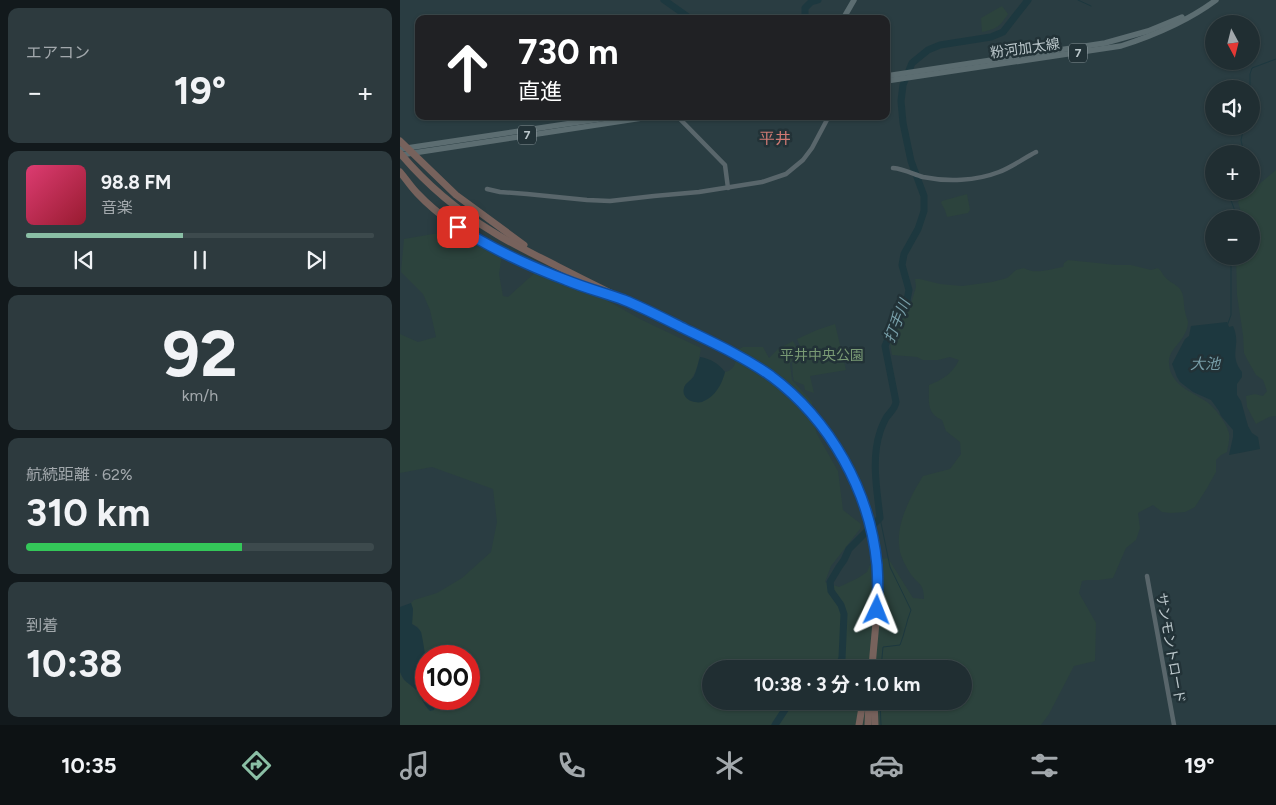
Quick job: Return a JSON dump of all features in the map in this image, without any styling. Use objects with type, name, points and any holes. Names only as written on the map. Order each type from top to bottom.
[{"type":"highway","points":[[400,141],[409,163],[439,193],[478,223],[513,244],[725,348],[771,377],[808,410],[837,448],[856,484],[867,515],[873,539],[878,584],[873,660]]},
{"type":"highway","points":[[404,152],[436,176],[456,195],[550,262]]},
{"type":"highway","points":[[402,175],[417,193],[447,219],[481,242],[522,262],[625,300]]},
{"type":"highway","points":[[872,660],[876,620]]},
{"type":"highway","points":[[859,725],[862,710]]},
{"type":"highway","points":[[868,725],[869,710]]},
{"type":"highway","points":[[874,710],[875,725]]},
{"type":"main road","points":[[845,15],[854,0]]},
{"type":"main road","name":"粉河加太線","points":[[1203,7],[1210,0]]},
{"type":"main road","name":"粉河加太線","points":[[890,80],[1105,43],[1166,25],[1216,0]]},
{"type":"main road","name":"粉河加太線","points":[[890,76],[944,70]]},
{"type":"main road","name":"7","points":[[404,152],[595,120]]},
{"type":"main road","name":"7","points":[[404,152],[627,120]]},
{"type":"street","points":[[681,120],[725,165],[728,188]]},
{"type":"street","points":[[487,188],[509,192],[610,201],[728,188],[762,182],[786,174],[803,160],[812,148],[827,120]]},
{"type":"street","points":[[893,168],[950,180],[966,180],[1000,172],[1036,152]]},
{"type":"street","name":"サンモントロード","points":[[1147,576],[1174,725]]},
{"type":"green space","points":[[1002,6],[1008,14],[1003,21],[995,28],[982,32],[981,18]]},
{"type":"green space","points":[[1276,170],[1276,416],[1269,417],[1256,424],[1247,407],[1246,396],[1255,394],[1263,396],[1267,391],[1263,380],[1256,375],[1244,353],[1237,295],[1236,265],[1260,265],[1260,210],[1240,210],[1238,202],[1239,200],[1260,200],[1260,183]]},
{"type":"green space","points":[[967,194],[970,210],[968,213],[947,217],[941,203],[942,201]]},
{"type":"green space","points":[[450,231],[471,233],[503,250],[499,274],[503,296],[508,297],[539,269],[585,288],[640,319],[701,348],[695,371],[684,388],[686,397],[695,402],[707,399],[717,389],[725,372],[734,367],[737,350],[743,347],[763,347],[769,358],[778,349],[793,341],[800,354],[790,363],[792,380],[812,402],[812,416],[817,434],[838,471],[843,510],[861,524],[860,529],[831,566],[825,582],[839,587],[867,572],[872,560],[888,558],[913,598],[924,599],[923,589],[910,573],[901,555],[899,548],[900,527],[910,500],[923,476],[950,469],[961,454],[960,442],[946,431],[942,420],[933,414],[929,396],[929,385],[946,376],[959,360],[950,357],[938,360],[923,360],[917,357],[892,355],[890,343],[892,335],[909,310],[916,287],[915,279],[962,286],[1007,278],[1016,270],[1024,268],[1038,271],[1063,267],[1064,263],[1068,260],[1131,265],[1151,270],[1158,268],[1182,292],[1188,322],[1186,332],[1169,358],[1170,370],[1176,381],[1207,402],[1220,416],[1229,433],[1227,452],[1216,460],[1216,472],[1195,507],[1185,512],[1171,513],[1162,512],[1153,505],[1138,513],[1140,528],[1136,540],[1126,548],[1113,578],[1082,581],[1079,593],[1096,623],[1095,661],[1074,666],[1049,714],[1041,725],[400,725],[400,672],[403,679],[415,689],[415,710],[480,710],[480,645],[423,645],[418,627],[412,624],[413,609],[411,603],[414,600],[437,593],[462,578],[491,552],[497,522],[493,489],[432,467],[400,473],[400,334],[418,342],[436,337],[430,310],[423,294],[401,272],[404,239]]},
{"type":"green space","name":"平井中央公園","points":[[835,324],[846,370],[810,376],[814,393],[805,390],[804,385],[794,381],[793,377],[792,363],[803,354],[797,339]]},
{"type":"water","name":"大池","points":[[1227,322],[1229,327],[1233,326],[1236,339],[1235,355],[1242,372],[1242,377],[1237,384],[1237,395],[1241,401],[1248,426],[1252,433],[1258,437],[1260,449],[1229,455],[1233,430],[1211,400],[1193,392],[1180,382],[1172,364],[1185,339],[1189,336],[1191,326]]},
{"type":"water","points":[[700,357],[714,362],[725,372],[716,392],[702,402],[692,401],[684,395],[684,388],[694,376]]},
{"type":"water","points":[[411,603],[413,609],[412,624],[421,632],[423,645],[415,645],[415,688],[405,681],[400,672],[400,607]]},
{"type":"waterway","points":[[664,0],[685,15]]},
{"type":"waterway","points":[[805,15],[805,8],[811,2],[818,0]]},
{"type":"waterway","name":"打手川","points":[[841,660],[844,614],[841,605],[831,591],[830,582],[849,549],[880,518],[875,464],[877,442],[886,418],[895,407],[896,402],[885,346],[892,329],[906,305],[909,290],[902,265],[904,254],[918,229],[924,211],[924,196],[911,161],[903,123],[901,101],[903,85],[912,63],[928,50],[940,45],[991,37],[1003,32],[1028,0]]},
{"type":"waterway","points":[[1078,0],[1091,6]]},
{"type":"waterway","points":[[1250,80],[1252,68],[1276,59]]},
{"type":"waterway","points":[[1242,135],[1242,145]]},
{"type":"waterway","points":[[1231,200],[1235,210]]},
{"type":"waterway","points":[[1227,326],[1231,315],[1231,265]]},
{"type":"waterway","points":[[880,518],[890,567],[911,610],[900,645],[883,647],[882,660]]},
{"type":"waterway","name":"打手川","points":[[775,725],[785,710]]},
{"type":"waterway","points":[[880,710],[881,725]]},
{"type":"district","name":"平井","points":[[775,138]]},
{"type":"route","points":[[458,227],[481,242],[522,262],[625,300],[725,348],[751,363],[790,392],[825,430],[856,484],[873,539],[878,584],[877,610]]}]
